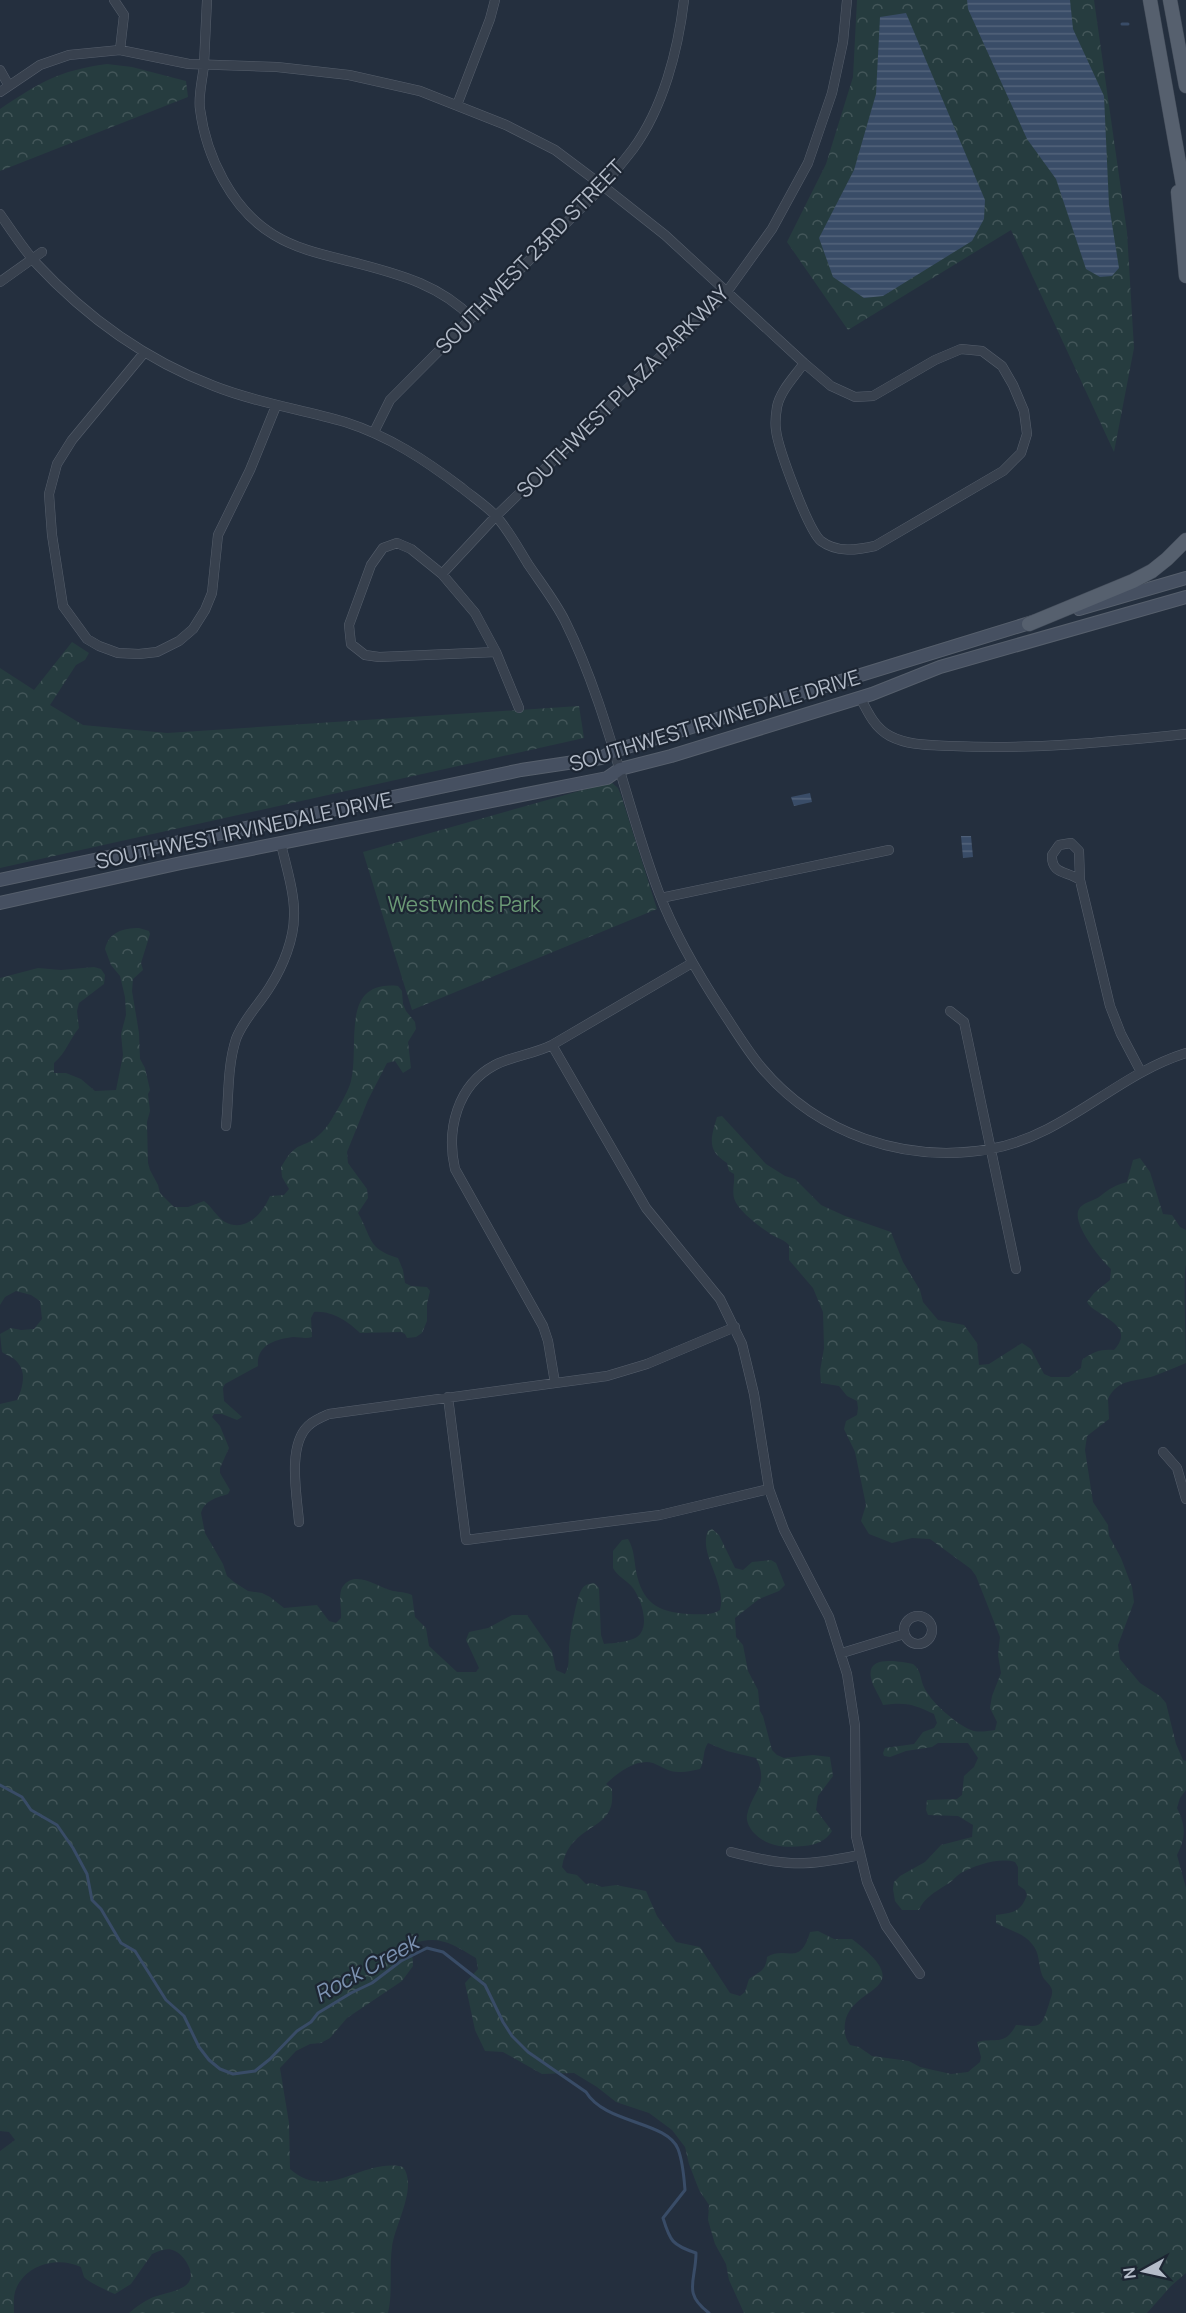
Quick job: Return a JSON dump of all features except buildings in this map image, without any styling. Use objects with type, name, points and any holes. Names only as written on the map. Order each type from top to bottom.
[{"type":"main road","points":[[1150,0],[1186,202]]},
{"type":"main road","points":[[1170,0],[1186,86]]},
{"type":"main road","points":[[1173,133],[1186,276]]},
{"type":"main road","points":[[1029,624],[1133,581],[1167,559],[1186,540]]},
{"type":"main road","name":"SOUTHWEST IRVINEDALE DRIVE","points":[[0,880],[521,770],[601,758],[614,751],[1186,578]]},
{"type":"main road","name":"SOUTHWEST IRVINEDALE DRIVE","points":[[0,903],[607,778],[620,769],[671,756],[860,697],[940,667],[1186,597]]},
{"type":"main road","points":[[63,867],[68,888]]},
{"type":"street","points":[[114,0],[124,15],[120,50]]},
{"type":"street","points":[[207,0],[199,108],[211,155],[220,176],[246,211],[272,234],[302,248],[424,284],[458,303],[472,318]]},
{"type":"street","points":[[457,105],[495,0]]},
{"type":"street","name":"SOUTHWEST 23RD STREET","points":[[374,432],[390,400],[603,186],[634,148],[649,122],[667,78],[681,29],[684,0]]},
{"type":"street","name":"SOUTHWEST PLAZA PARKWAY","points":[[442,574],[496,516],[726,293],[772,229],[808,163],[832,93],[843,42],[847,0]]},
{"type":"street","points":[[0,92],[40,65],[89,51],[120,50],[189,64],[277,67],[349,75],[420,91],[506,125],[555,150],[664,235],[831,386],[855,397],[873,396],[935,360],[961,349],[982,351],[1002,366],[1024,411],[1027,434],[1021,453],[1003,471],[875,546],[858,550],[838,548],[821,540],[809,523],[776,430],[777,405],[804,363]]},
{"type":"street","points":[[0,70],[9,86]]},
{"type":"street","points":[[0,214],[33,259],[85,310],[144,353],[215,387],[374,432],[434,467],[496,516],[564,620],[614,751],[661,898],[692,963],[761,1067],[792,1098],[817,1116],[861,1138],[912,1151],[961,1153],[992,1149],[1023,1140],[1059,1124],[1141,1072],[1186,1053]]},
{"type":"street","points":[[0,282],[42,252]]},
{"type":"street","points":[[144,353],[72,440],[57,464],[49,494],[52,535],[63,606],[87,639],[99,646],[118,653],[157,652],[179,641],[193,629],[206,610],[212,593],[218,535],[250,470],[276,406]]},
{"type":"street","points":[[496,652],[380,657],[365,656],[351,644],[349,625],[371,565],[383,548],[396,543],[411,549],[442,574],[475,613],[496,652],[519,708]]},
{"type":"street","points":[[860,697],[871,718],[884,732],[907,742],[925,745],[999,748],[1057,746],[1186,734]]},
{"type":"street","points":[[226,1126],[230,1064],[236,1040],[243,1023],[271,986],[285,955],[293,929],[293,903],[281,844]]},
{"type":"street","points":[[661,898],[888,850]]},
{"type":"street","points":[[1080,880],[1110,1006],[1120,1034],[1141,1072]]},
{"type":"street","points":[[555,1383],[548,1341],[543,1326],[455,1169],[451,1140],[456,1111],[463,1096],[481,1075],[494,1066],[538,1052],[552,1045],[692,963]]},
{"type":"street","points":[[950,1011],[964,1022],[1016,1269]]},
{"type":"street","points":[[552,1045],[646,1208],[706,1279],[735,1327],[749,1368],[769,1489],[784,1530],[816,1590],[842,1653],[855,1726],[854,1811],[859,1855],[876,1905],[886,1926],[920,1974]]},
{"type":"street","points":[[299,1522],[295,1474],[296,1454],[307,1427],[316,1420],[343,1410],[607,1376],[636,1368],[735,1327]]},
{"type":"street","points":[[448,1397],[466,1540],[660,1515],[769,1489]]},
{"type":"street","points":[[1162,1452],[1177,1468],[1186,1499]]},
{"type":"street","points":[[842,1653],[904,1634]]},
{"type":"street","points":[[731,1852],[773,1863],[793,1865],[812,1864],[859,1855]]},
{"type":"green space","points":[[857,0],[1094,0],[1127,232],[1134,348],[1114,452],[1011,230],[848,330],[787,242],[826,164],[853,77]]},
{"type":"green space","points":[[107,64],[132,67],[186,81],[188,97],[0,171],[0,109],[50,79],[75,70]]},
{"type":"green space","points":[[72,642],[89,653],[85,660],[76,665],[50,705],[83,725],[167,733],[579,706],[584,738],[0,868],[0,668],[34,690]]},
{"type":"green space","name":"Westwinds Park","points":[[611,782],[618,788],[621,795],[657,909],[412,1010],[363,852]]},
{"type":"green space","points":[[139,928],[149,931],[150,934],[141,963],[143,970],[133,979],[132,991],[139,1033],[140,1059],[145,1068],[150,1090],[148,1094],[150,1111],[147,1122],[148,1163],[160,1193],[174,1207],[188,1207],[204,1201],[225,1222],[240,1225],[258,1215],[270,1196],[284,1195],[289,1189],[282,1177],[281,1167],[287,1157],[325,1129],[348,1089],[353,1066],[356,1018],[360,1004],[367,993],[379,987],[398,986],[402,991],[403,1004],[415,1022],[416,1029],[408,1042],[411,1068],[403,1073],[395,1061],[387,1063],[368,1100],[347,1152],[348,1163],[367,1189],[368,1198],[358,1213],[375,1246],[398,1258],[405,1283],[411,1286],[427,1287],[430,1291],[427,1321],[422,1333],[416,1337],[407,1338],[401,1332],[360,1333],[339,1318],[327,1313],[314,1312],[311,1318],[312,1337],[293,1337],[268,1344],[260,1353],[258,1366],[225,1384],[224,1401],[242,1417],[237,1420],[222,1414],[214,1414],[212,1417],[220,1426],[229,1448],[220,1473],[230,1490],[228,1494],[208,1502],[201,1513],[205,1533],[223,1564],[227,1576],[248,1591],[262,1593],[284,1608],[317,1605],[329,1621],[336,1623],[341,1618],[342,1588],[349,1581],[355,1579],[368,1581],[393,1591],[412,1595],[415,1617],[426,1628],[429,1646],[457,1672],[476,1672],[479,1668],[466,1640],[469,1632],[488,1628],[512,1615],[527,1615],[552,1651],[556,1670],[565,1674],[575,1609],[583,1587],[586,1585],[594,1583],[599,1588],[601,1635],[604,1644],[630,1640],[641,1632],[644,1620],[639,1599],[631,1586],[613,1568],[613,1551],[622,1540],[628,1539],[630,1543],[639,1582],[647,1598],[660,1608],[677,1613],[704,1614],[720,1610],[720,1589],[707,1549],[708,1531],[712,1529],[719,1535],[735,1568],[743,1570],[752,1562],[771,1560],[776,1563],[785,1585],[779,1591],[759,1599],[735,1618],[736,1637],[743,1645],[748,1671],[758,1690],[760,1711],[772,1750],[784,1758],[813,1755],[830,1757],[833,1776],[818,1796],[816,1810],[832,1831],[820,1842],[797,1847],[770,1844],[758,1837],[747,1822],[749,1807],[761,1782],[760,1767],[756,1758],[727,1751],[708,1743],[700,1769],[677,1772],[647,1762],[621,1771],[606,1784],[612,1789],[612,1802],[606,1816],[571,1845],[562,1867],[567,1873],[577,1875],[586,1884],[592,1883],[602,1887],[616,1885],[646,1891],[657,1916],[676,1942],[700,1947],[730,1993],[740,1996],[745,1992],[749,1979],[764,1968],[767,1957],[780,1953],[797,1953],[806,1943],[810,1932],[818,1931],[834,1939],[852,1939],[872,1957],[881,1969],[882,1979],[877,1987],[850,2010],[845,2029],[850,2045],[859,2047],[872,2056],[909,2061],[920,2067],[951,2074],[968,2072],[980,2062],[977,2042],[1003,2039],[1012,2032],[1016,2025],[1036,2026],[1042,2022],[1052,1990],[1042,1975],[1035,1947],[1020,1934],[996,1923],[996,1915],[1016,1911],[1027,1895],[1025,1890],[1018,1885],[1018,1867],[1015,1862],[995,1861],[959,1874],[930,1896],[919,1910],[902,1910],[895,1901],[894,1882],[900,1876],[925,1862],[941,1845],[972,1837],[973,1825],[958,1816],[928,1815],[926,1810],[927,1800],[957,1799],[962,1795],[964,1776],[974,1767],[978,1758],[968,1743],[938,1743],[932,1747],[906,1751],[890,1757],[884,1756],[885,1748],[914,1744],[923,1732],[934,1728],[937,1723],[934,1714],[915,1706],[883,1705],[872,1682],[871,1670],[874,1665],[885,1661],[913,1664],[919,1671],[926,1691],[951,1717],[974,1731],[995,1730],[997,1722],[990,1708],[1001,1673],[998,1655],[1000,1637],[976,1576],[971,1569],[930,1539],[912,1538],[892,1543],[869,1534],[861,1521],[866,1505],[855,1452],[844,1429],[846,1421],[857,1415],[857,1401],[847,1396],[839,1386],[821,1383],[820,1371],[824,1348],[823,1312],[813,1288],[789,1260],[789,1245],[756,1223],[736,1203],[733,1195],[734,1174],[729,1171],[727,1163],[713,1148],[713,1131],[717,1117],[722,1116],[766,1164],[785,1176],[795,1179],[821,1205],[891,1232],[903,1262],[920,1290],[923,1302],[938,1320],[964,1325],[977,1343],[979,1365],[989,1364],[1022,1343],[1031,1349],[1044,1374],[1051,1377],[1069,1377],[1081,1368],[1082,1360],[1086,1357],[1101,1351],[1114,1350],[1120,1341],[1121,1334],[1118,1327],[1087,1302],[1110,1280],[1111,1269],[1088,1241],[1079,1223],[1078,1215],[1083,1205],[1119,1184],[1127,1182],[1133,1160],[1140,1158],[1150,1172],[1163,1214],[1172,1215],[1180,1227],[1186,1230],[1186,1363],[1117,1387],[1108,1399],[1109,1419],[1087,1436],[1085,1450],[1093,1502],[1108,1525],[1109,1536],[1121,1558],[1132,1587],[1134,1602],[1118,1645],[1120,1659],[1140,1683],[1160,1696],[1166,1703],[1176,1744],[1183,1760],[1186,1761],[1186,1790],[1177,1808],[1182,1820],[1183,1837],[1177,1855],[1186,1888],[1186,2273],[1147,2313],[744,2313],[729,2280],[726,2264],[715,2244],[708,2220],[709,2205],[699,2190],[685,2147],[672,2130],[649,2113],[616,2102],[574,2073],[542,2074],[503,2052],[485,2051],[475,2030],[465,1983],[478,1969],[476,1958],[445,1942],[430,1940],[412,1944],[413,1966],[402,1981],[347,2018],[330,2038],[296,2051],[280,2068],[289,2123],[290,2169],[304,2178],[318,2182],[332,2181],[388,2166],[403,2167],[407,2175],[407,2195],[392,2247],[388,2313],[129,2313],[150,2299],[182,2288],[187,2284],[191,2273],[186,2261],[177,2252],[169,2249],[152,2254],[131,2284],[115,2294],[86,2279],[81,2267],[63,2262],[44,2264],[27,2273],[21,2280],[14,2295],[14,2313],[0,2313],[0,2151],[15,2140],[9,2132],[0,2131],[0,1404],[17,1400],[23,1376],[17,1361],[2,1352],[0,1334],[11,1328],[34,1329],[42,1319],[40,1301],[31,1295],[16,1291],[5,1297],[0,1305],[0,978],[38,968],[61,970],[94,967],[101,969],[105,975],[104,984],[79,1003],[77,1011],[79,1028],[62,1055],[54,1063],[54,1073],[66,1073],[81,1079],[95,1091],[116,1090],[123,1055],[121,1034],[126,1015],[125,997],[120,976],[111,965],[105,949],[113,935],[128,929]]},
{"type":"water","points":[[967,0],[1070,0],[1073,29],[1104,96],[1109,205],[1119,268],[1112,276],[1100,277],[1086,269],[1056,179],[1027,139],[968,9]]},
{"type":"water","points":[[906,13],[985,200],[984,219],[972,241],[883,296],[864,298],[833,277],[819,238],[854,170],[876,94],[880,17]]},
{"type":"water","points":[[810,793],[812,802],[794,806],[791,797]]},
{"type":"water","points":[[961,836],[971,836],[973,857],[963,858]]},
{"type":"waterway","points":[[1122,24],[1128,24]]},
{"type":"waterway","name":"Rock Creek","points":[[0,1785],[22,1797],[31,1810],[57,1825],[87,1874],[92,1900],[101,1909],[121,1943],[135,1951],[166,2000],[184,2016],[199,2047],[209,2060],[220,2069],[233,2074],[255,2071],[297,2031],[311,2022],[318,2013],[372,1983],[401,1961],[427,1948],[443,1952],[485,1985],[503,2022],[512,2036],[528,2052],[586,2092],[607,2110],[649,2127],[672,2140],[681,2159],[685,2190],[663,2218],[673,2241],[696,2253],[693,2293],[701,2306],[709,2313]]}]
